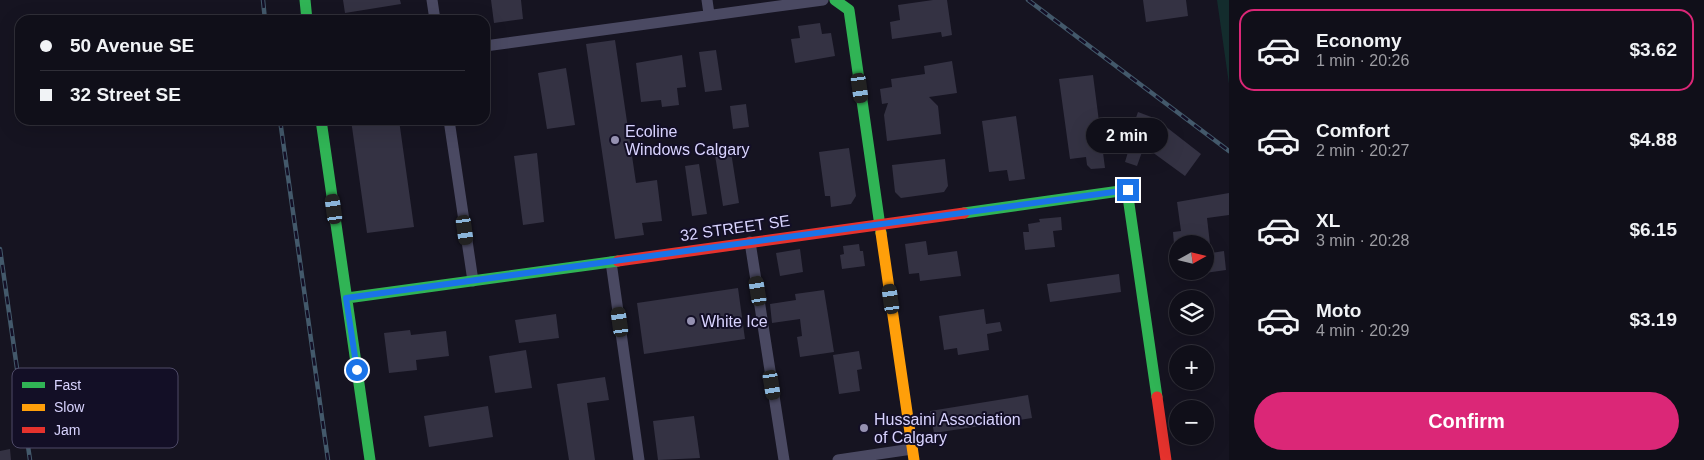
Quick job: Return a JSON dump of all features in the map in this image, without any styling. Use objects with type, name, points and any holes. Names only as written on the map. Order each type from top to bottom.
[{"type":"street","points":[[305,0],[306,15]]},
{"type":"street","points":[[432,0],[434,15]]},
{"type":"street","points":[[707,0],[709,14]]},
{"type":"street","points":[[490,45],[709,14],[824,0]]},
{"type":"street","points":[[838,1],[849,10],[913,454],[838,460]]},
{"type":"street","points":[[322,125],[370,460]]},
{"type":"street","points":[[450,125],[473,281]]},
{"type":"street","name":"32 STREET SE","points":[[346,298],[1128,190],[1166,460]]},
{"type":"street","points":[[750,242],[784,460]]},
{"type":"street","points":[[611,262],[639,460]]},
{"type":"green space","points":[[1217,0],[1229,0],[1229,84]]},
{"type":"building","points":[[343,0],[400,0],[401,4],[345,13]]},
{"type":"building","points":[[491,0],[521,0],[523,19],[494,23]]},
{"type":"building","points":[[947,0],[952,35],[942,37],[941,32],[892,39],[890,22],[900,20],[898,5]]},
{"type":"building","points":[[1143,0],[1186,0],[1188,16],[1146,22]]},
{"type":"building","points":[[820,23],[822,34],[831,33],[835,56],[795,63],[791,39],[800,38],[798,26]]},
{"type":"building","name":"Ecoline Windows Calgary","points":[[615,40],[636,183],[657,180],[662,221],[642,223],[644,235],[615,239],[586,44]]},
{"type":"building","points":[[716,50],[722,90],[705,92],[699,52]]},
{"type":"building","points":[[682,55],[686,87],[677,88],[679,105],[662,107],[661,100],[641,102],[636,63]]},
{"type":"building","points":[[952,61],[957,93],[929,97],[938,106],[941,134],[887,141],[884,115],[888,103],[882,104],[880,89],[892,87],[891,79],[925,74],[924,66]]},
{"type":"building","points":[[566,68],[575,125],[547,129],[538,73]]},
{"type":"building","points":[[1093,75],[1105,168],[1091,169],[1087,165],[1086,157],[1070,159],[1059,79]]},
{"type":"building","points":[[746,104],[749,127],[733,129],[730,106]]},
{"type":"building","points":[[1138,112],[1154,118],[1137,166],[1125,162],[1128,152],[1124,151]]},
{"type":"building","points":[[1016,116],[1025,179],[1009,181],[1007,170],[989,172],[982,121]]},
{"type":"building","points":[[352,125],[400,125],[414,227],[367,233]]},
{"type":"building","points":[[1165,126],[1201,154],[1185,176],[1148,149]]},
{"type":"building","points":[[849,148],[856,196],[851,204],[831,207],[830,196],[825,196],[819,152]]},
{"type":"building","points":[[731,152],[739,203],[723,206],[715,155]]},
{"type":"building","points":[[537,153],[544,222],[523,225],[514,156]]},
{"type":"building","points":[[945,159],[948,186],[944,192],[901,198],[895,192],[892,165]]},
{"type":"building","points":[[699,164],[707,214],[692,216],[685,166]]},
{"type":"building","points":[[1229,193],[1229,215],[1207,218],[1209,235],[1173,235],[1173,232],[1181,231],[1177,202]]},
{"type":"building","points":[[1061,217],[1062,230],[1053,231],[1055,247],[1025,250],[1023,232],[1029,232],[1028,224],[1040,222],[1039,219]]},
{"type":"building","points":[[926,241],[928,255],[957,251],[961,276],[920,281],[919,273],[909,274],[905,244]]},
{"type":"building","points":[[859,244],[860,251],[863,251],[865,266],[842,269],[840,255],[844,254],[843,246]]},
{"type":"building","points":[[800,249],[803,272],[780,276],[776,253]]},
{"type":"building","points":[[1224,251],[1226,270],[1214,272],[1214,253]]},
{"type":"building","points":[[1119,274],[1121,292],[1050,302],[1047,284]]},
{"type":"building","name":"White Ice","points":[[738,288],[745,339],[644,354],[637,303]]},
{"type":"building","points":[[824,290],[834,352],[800,357],[797,337],[802,336],[800,319],[772,323],[770,304],[796,300],[795,294]]},
{"type":"building","points":[[984,309],[986,324],[1000,322],[1002,331],[987,334],[989,350],[958,355],[957,348],[944,350],[939,316]]},
{"type":"building","points":[[556,314],[559,338],[519,343],[515,320]]},
{"type":"building","points":[[410,330],[411,335],[446,331],[449,356],[416,360],[417,370],[389,373],[384,333]]},
{"type":"building","points":[[526,350],[532,388],[495,393],[489,356]]},
{"type":"building","points":[[859,351],[862,369],[857,370],[860,391],[839,394],[833,355]]},
{"type":"building","points":[[605,377],[609,400],[587,403],[595,460],[569,460],[557,384]]},
{"type":"building","points":[[1028,395],[1032,418],[934,433],[930,411]]},
{"type":"building","points":[[488,406],[493,437],[429,447],[424,416]]},
{"type":"building","points":[[694,416],[700,458],[658,460],[653,421]]},
{"type":"building","points":[[10,449],[11,460],[0,460],[0,451]]},
{"type":"railway","points":[[263,0],[264,15]]},
{"type":"railway","points":[[1028,0],[1229,151]]},
{"type":"railway","points":[[281,125],[328,460]]},
{"type":"railway","points":[[0,249],[17,368]]},
{"type":"railway","points":[[28,448],[30,460]]},
{"type":"traffic: fast","points":[[305,0],[306,15]]},
{"type":"traffic: fast","points":[[835,0],[849,10],[881,233]]},
{"type":"traffic: fast","points":[[322,125],[370,460]]},
{"type":"traffic: fast","points":[[964,213],[1127,190],[1157,397]]},
{"type":"traffic: fast","points":[[347,298],[618,261]]},
{"type":"traffic: slow","points":[[881,233],[914,460]]},
{"type":"traffic: jam","points":[[618,261],[964,213]]},
{"type":"traffic: jam","points":[[1157,397],[1166,460]]},
{"type":"place","name":"Ecoline Windows Calgary","points":[[615,140]]},
{"type":"place","name":"White Ice","points":[[691,321]]},
{"type":"place","name":"Hussaini Association of Calgary","points":[[864,428]]},
{"type":"route","points":[[357,370],[346,298],[1128,190]]}]
